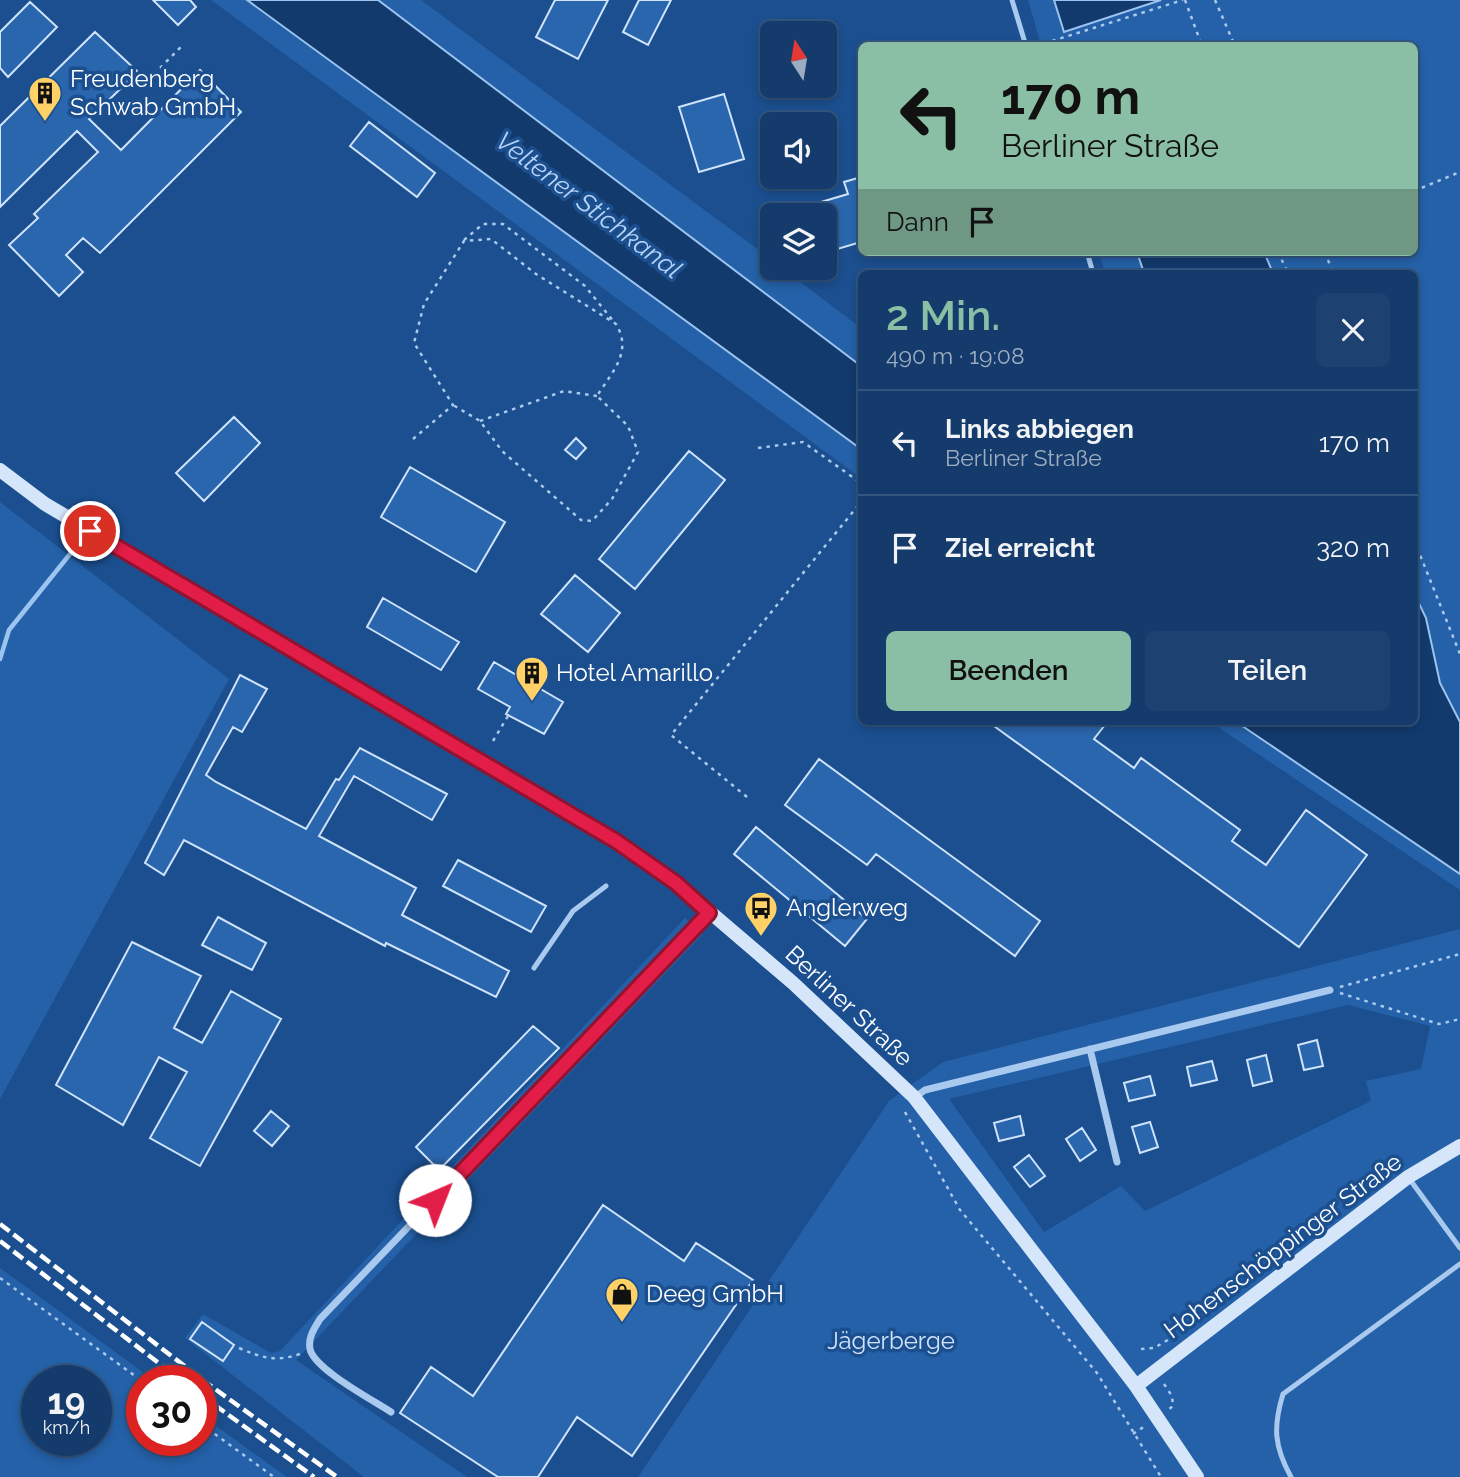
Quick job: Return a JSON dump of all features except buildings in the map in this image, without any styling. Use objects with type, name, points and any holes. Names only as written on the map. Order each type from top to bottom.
[{"type":"main road","name":"Berliner Straße","points":[[0,470],[45,504],[616,841],[676,883],[793,983],[914,1097],[1136,1386],[1197,1477]]},
{"type":"main road","name":"Hohenschöppinger Straße","points":[[1136,1386],[1408,1177],[1460,1146]]},
{"type":"street","points":[[391,1412],[320,1365],[310,1351],[310,1335],[320,1319],[709,913]]},
{"type":"street","points":[[914,1097],[925,1090],[1330,989]]},
{"type":"street","points":[[1090,1049],[1117,1162]]},
{"type":"lane","points":[[1012,0],[1025,42]]},
{"type":"lane","points":[[534,968],[573,911],[606,886]]},
{"type":"lane","points":[[1408,1177],[1460,1248]]},
{"type":"lane","points":[[1291,1477],[1284,1465],[1274,1424],[1283,1394],[1460,1264]]},
{"type":"path","points":[[1049,42],[1184,0],[1200,42]]},
{"type":"path","points":[[1215,0],[1233,42]]},
{"type":"path","points":[[155,74],[182,46]]},
{"type":"path","points":[[1418,189],[1460,172]]},
{"type":"path","points":[[480,421],[564,391],[597,396],[628,426],[638,452],[612,499],[592,521],[581,520],[502,451],[480,421],[453,405],[414,343],[424,304],[464,241],[483,224],[503,224],[585,286],[616,324],[624,337],[623,352],[597,396]]},
{"type":"path","points":[[464,241],[491,239],[536,274],[616,324]]},
{"type":"path","points":[[413,439],[453,405]]},
{"type":"path","points":[[758,448],[803,442],[858,482]]},
{"type":"path","points":[[747,797],[671,735],[858,506]]},
{"type":"path","points":[[1418,550],[1460,654]]},
{"type":"path","points":[[493,741],[508,716]]},
{"type":"path","points":[[1330,989],[1460,954]]},
{"type":"path","points":[[1330,989],[1439,1024],[1460,1020]]},
{"type":"path","points":[[904,1110],[960,1210],[1097,1373],[1161,1477]]},
{"type":"path","points":[[0,1278],[126,1369]]},
{"type":"path","points":[[239,1348],[264,1359],[281,1361],[310,1351]]},
{"type":"path","points":[[217,1436],[274,1477]]},
{"type":"green space","points":[[211,0],[247,0],[858,447],[858,476]]},
{"type":"green space","points":[[378,0],[421,0],[760,251],[760,280],[798,280],[858,326],[858,364]]},
{"type":"green space","points":[[1028,0],[1054,0],[1064,32],[1161,0],[1460,0],[1460,722],[1440,683],[1426,618],[1418,601],[1418,270],[1272,270],[1266,256],[1418,256],[1418,42],[1040,42]]},
{"type":"green space","points":[[1100,256],[1138,256],[1143,270],[1104,270]]},
{"type":"green space","points":[[0,502],[229,679],[0,1099]]},
{"type":"green space","points":[[1215,725],[1241,725],[1460,874],[1460,890]]},
{"type":"green space","points":[[685,918],[703,934],[296,1360],[467,1477],[364,1477],[185,1338],[203,1314],[271,1353],[280,1351]]},
{"type":"green space","name":"Jägerberge","points":[[1460,929],[1460,1477],[638,1477],[889,1101],[943,1062]],"holes":[[[1348,1005],[1430,1026],[1421,1069],[1366,1081],[1371,1101],[1145,1211],[1121,1186],[1044,1232],[949,1099]]]},
{"type":"green space","points":[[0,1268],[133,1365],[126,1365],[126,1456],[217,1456],[217,1427],[287,1477],[0,1477]]},
{"type":"water","name":"Veltener Stichkanal","points":[[247,0],[378,0],[858,364],[858,447]]},
{"type":"water","points":[[1054,0],[1161,0],[1064,32]]},
{"type":"water","points":[[1138,256],[1266,256],[1272,270],[1143,270]]},
{"type":"water","points":[[1418,601],[1426,618],[1440,683],[1460,722],[1460,874],[1241,725],[1418,725]]},
{"type":"waterway","points":[[0,659],[9,630],[70,554]]},
{"type":"railway","points":[[0,1224],[204,1381],[337,1477]]},
{"type":"railway","points":[[0,1241],[161,1365]]},
{"type":"railway","points":[[217,1407],[314,1477]]},
{"type":"place","name":"Freudenberg Schwab GmbH","points":[[45,123]]},
{"type":"place","name":"Hotel Amarillo","points":[[532,703]]},
{"type":"place","name":"Anglerweg","points":[[761,938]]},
{"type":"place","name":"Deeg GmbH","points":[[622,1324]]},
{"type":"route","points":[[90,531],[616,841],[676,883],[709,913],[435,1200]]}]
